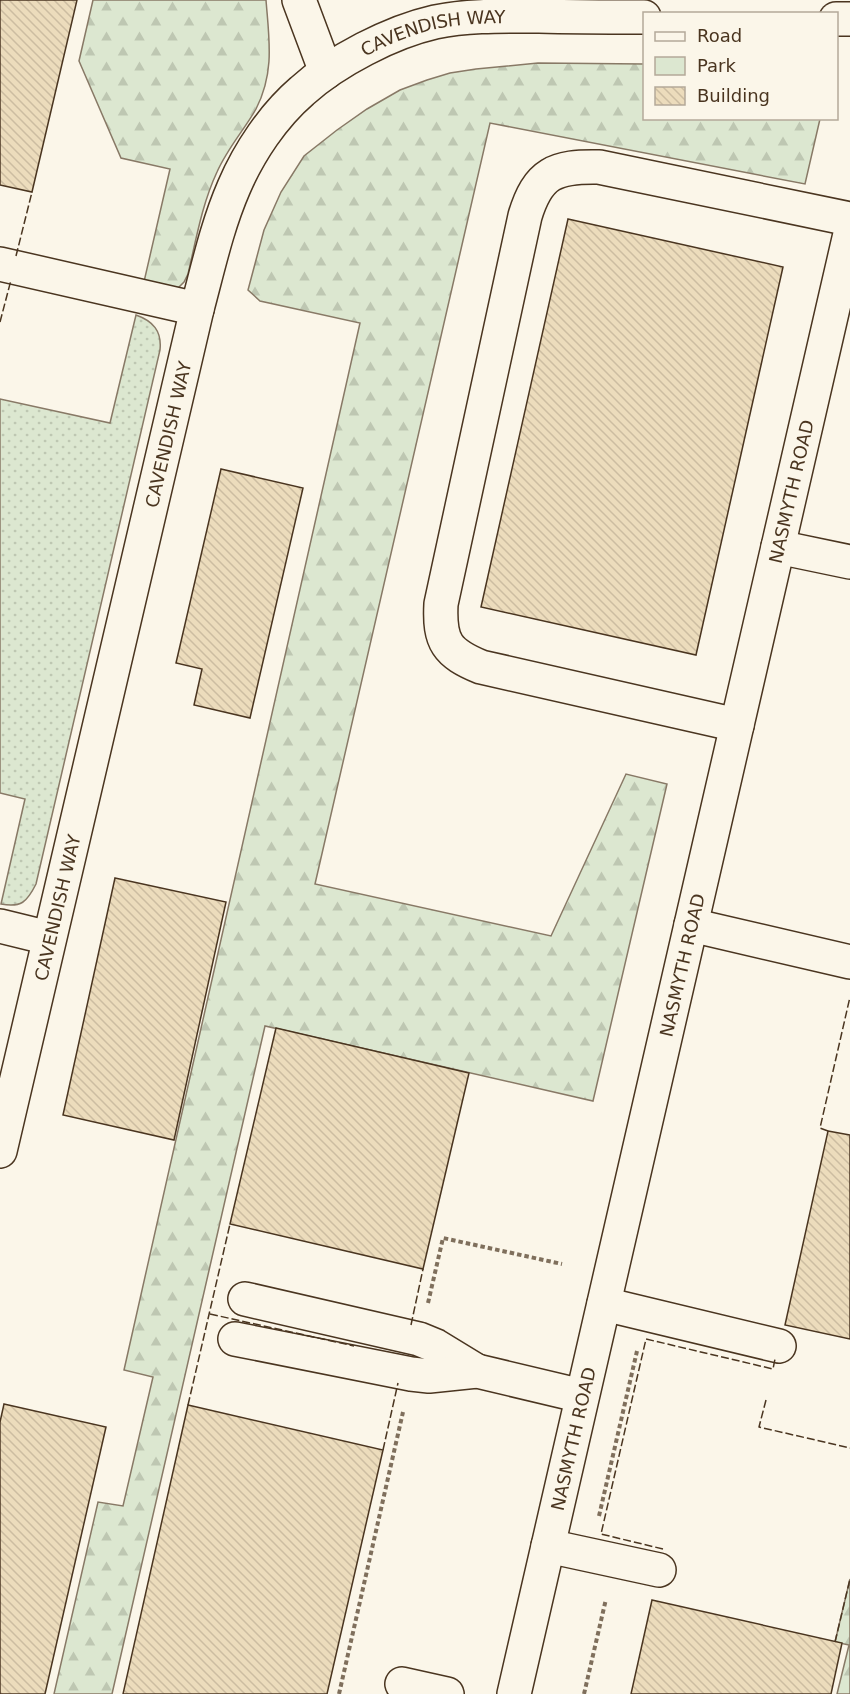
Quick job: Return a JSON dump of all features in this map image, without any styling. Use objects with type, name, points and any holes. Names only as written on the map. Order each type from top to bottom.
[{"type":"street","points":[[299,0],[326,72]]},
{"type":"street","name":"CAVENDISH WAY","points":[[0,1151],[197,309],[220,225],[234,187],[253,151],[277,117],[302,90],[326,72],[373,44],[406,30],[436,22],[492,16],[643,17]]},
{"type":"street","points":[[737,726],[481,667],[463,660],[451,650],[444,638],[440,624],[441,604],[523,227],[530,202],[547,176],[580,166],[598,167],[850,219]]},
{"type":"street","name":"NASMYTH ROAD","points":[[514,1694],[850,234]]},
{"type":"street","points":[[0,264],[197,309]]},
{"type":"street","points":[[778,547],[850,562]]},
{"type":"street","points":[[691,925],[850,962]]},
{"type":"street","points":[[0,926],[49,938]]},
{"type":"street","points":[[245,1299],[420,1339],[477,1371],[582,1396]]},
{"type":"street","points":[[604,1304],[779,1346]]},
{"type":"street","points":[[235,1339],[411,1374],[429,1376],[477,1371]]},
{"type":"street","points":[[548,1546],[659,1570]]},
{"type":"street","points":[[402,1684],[447,1694]]},
{"type":"path","points":[[420,1339],[443,1238],[562,1264]]},
{"type":"path","points":[[584,1694],[603,1558],[645,1314]]},
{"type":"path","points":[[339,1694],[411,1374]]},
{"type":"green space","points":[[93,0],[266,0],[269,55],[262,95],[256,109],[217,172],[203,209],[188,274],[176,290],[143,286],[170,169],[121,158],[79,61]]},
{"type":"green space","points":[[538,63],[643,64],[643,120],[820,120],[805,184],[490,123],[315,884],[551,936],[626,774],[667,784],[593,1101],[265,1026],[112,1694],[54,1694],[98,1502],[123,1506],[153,1377],[124,1370],[360,323],[260,301],[248,290],[264,230],[281,192],[304,156],[367,109],[400,90],[450,73]]},
{"type":"green space","points":[[136,315],[147,320],[158,332],[160,350],[36,884],[23,902],[14,905],[1,904],[25,799],[0,793],[0,399],[110,423]]},
{"type":"green space","points":[[850,1579],[850,1694],[837,1694],[849,1645],[835,1642]]},
{"type":"building","points":[[0,0],[77,0],[32,192],[0,185]]},
{"type":"building","points":[[568,219],[783,267],[696,655],[481,607]]},
{"type":"building","points":[[221,469],[303,488],[250,718],[194,705],[202,669],[176,663]]},
{"type":"building","points":[[115,878],[226,902],[174,1140],[63,1115]]},
{"type":"building","points":[[276,1028],[469,1073],[423,1269],[230,1224]]},
{"type":"building","points":[[828,1131],[850,1135],[850,1339],[785,1325]]},
{"type":"building","points":[[4,1404],[106,1427],[45,1694],[0,1694],[0,1422]]},
{"type":"building","points":[[188,1405],[383,1450],[327,1694],[123,1694]]},
{"type":"building","points":[[652,1600],[842,1643],[831,1694],[631,1694]]},
{"type":"fence","points":[[16,256],[32,192]]},
{"type":"fence","points":[[0,322],[11,280]]},
{"type":"fence","points":[[828,1131],[820,1128],[850,997]]},
{"type":"fence","points":[[188,1405],[230,1224]]},
{"type":"fence","points":[[411,1325],[423,1269]]},
{"type":"fence","points":[[210,1314],[354,1346]]},
{"type":"fence","points":[[663,1549],[601,1534],[646,1339],[773,1369],[775,1359]]},
{"type":"fence","points":[[383,1450],[398,1383]]},
{"type":"fence","points":[[766,1400],[759,1427],[850,1448]]},
{"type":"fence","points":[[835,1642],[850,1579]]}]
